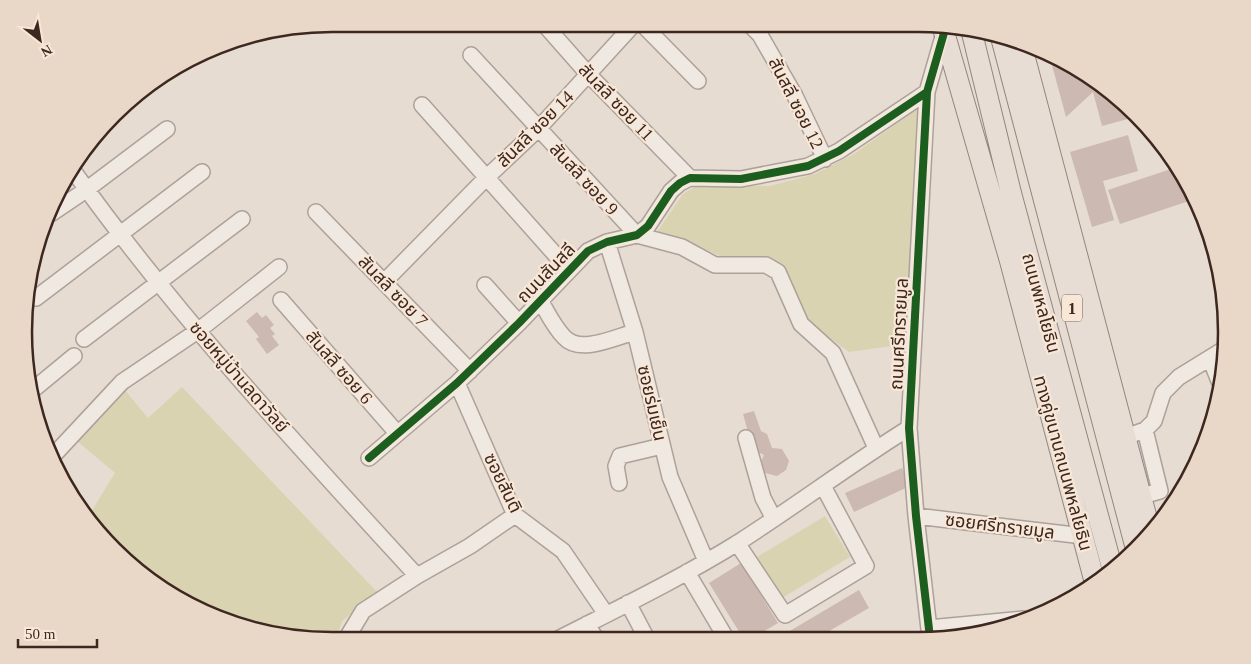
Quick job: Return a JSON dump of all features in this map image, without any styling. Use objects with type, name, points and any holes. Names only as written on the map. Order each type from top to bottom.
[{"type":"main road","name":"ทางคู่ขนานถนนพหลโยธิน","points":[[944,34],[1010,260],[1093,575]]},
{"type":"main road","name":"ถนนพหลโยธิน","points":[[973,37],[1011,193],[1110,562]]},
{"type":"main road","name":"ถนนพหลโยธิน","points":[[1003,45],[1134,541]]},
{"type":"main road","name":"1","points":[[1023,51],[1142,496],[1148,525]]},
{"type":"main road","points":[[1009,66],[1034,91]]},
{"type":"main road","points":[[1010,260],[1011,193]]},
{"type":"street","name":"สันสลี ซอย 11","points":[[551,32],[588,74],[690,178]]},
{"type":"street","name":"สันสลี ซอย 14","points":[[384,282],[431,232],[538,129],[627,32]]},
{"type":"street","points":[[650,32],[698,81]]},
{"type":"street","name":"สันสลี ซอย 12","points":[[757,32],[795,96],[825,159]]},
{"type":"street","name":"ถนนศรีทรายมูล","points":[[930,631],[916,516],[909,428],[927,92],[942,33]]},
{"type":"street","name":"สันสลี ซอย 9","points":[[471,55],[637,236]]},
{"type":"street","points":[[637,236],[648,226],[671,191],[680,183],[690,178],[741,179],[808,166],[825,159],[927,92]]},
{"type":"street","points":[[422,105],[569,270]]},
{"type":"street","points":[[59,209],[167,129]]},
{"type":"street","points":[[36,298],[202,172]]},
{"type":"street","name":"ซอยหมู่บ้านลดาวัลย์","points":[[77,176],[158,282],[287,433],[417,576]]},
{"type":"street","name":"สันสลี ซอย 7","points":[[316,212],[470,370]]},
{"type":"street","points":[[84,340],[242,219]]},
{"type":"street","points":[[637,236],[682,247],[715,265],[766,265],[778,272],[801,324],[834,353],[876,448]]},
{"type":"street","name":"ถนนสันสลี","points":[[369,458],[457,383],[519,323],[588,251],[607,242],[637,236]]},
{"type":"street","name":"ซอยร่มเย็น","points":[[607,242],[635,332],[670,477],[706,561]]},
{"type":"street","points":[[57,452],[122,382],[199,330],[279,267]]},
{"type":"street","points":[[485,285],[519,323]]},
{"type":"street","name":"สันสลี ซอย 6","points":[[281,300],[397,433]]},
{"type":"street","points":[[540,300],[561,334],[575,345],[587,346],[635,332]]},
{"type":"street","points":[[1125,437],[1145,430],[1154,421],[1163,393],[1179,377],[1218,353]]},
{"type":"street","points":[[37,386],[74,356]]},
{"type":"street","points":[[1210,358],[1216,373]]},
{"type":"street","name":"ซอยสันติ","points":[[457,383],[516,515],[563,552],[606,614]]},
{"type":"street","points":[[572,632],[628,604],[737,543],[876,448],[909,428]]},
{"type":"street","points":[[1142,496],[1160,491],[1145,430]]},
{"type":"street","points":[[746,438],[763,498],[774,518]]},
{"type":"street","points":[[620,483],[616,466],[620,456],[662,446]]},
{"type":"street","points":[[737,543],[785,615],[866,566],[823,486]]},
{"type":"street","points":[[350,632],[363,611],[417,576],[470,546],[516,515]]},
{"type":"street","name":"ซอยศรีทรายมูล","points":[[916,516],[1083,536]]},
{"type":"street","points":[[687,572],[722,632]]},
{"type":"street","points":[[628,604],[644,632]]},
{"type":"street","points":[[587,624],[592,632]]},
{"type":"street","points":[[952,630],[979,626]]},
{"type":"shaded area","points":[[921,106],[907,344],[849,352],[808,322],[783,267],[771,259],[724,258],[687,241],[655,235],[683,194],[696,186],[770,186],[815,174],[854,154]]},
{"type":"shaded area","points":[[182,387],[378,593],[342,621],[339,632],[312,631],[274,626],[217,609],[182,591],[150,570],[120,544],[92,511],[115,473],[77,441],[124,389],[148,418]]},
{"type":"shaded area","points":[[825,516],[850,557],[782,598],[757,557]]},
{"type":"building","points":[[1052,63],[1101,94],[1129,119],[1102,126],[1093,92],[1066,117]]},
{"type":"building","points":[[1128,135],[1138,171],[1103,181],[1114,220],[1092,227],[1070,152]]},
{"type":"building","points":[[1170,169],[1189,201],[1120,224],[1108,190]]},
{"type":"building","points":[[257,312],[262,318],[266,315],[274,325],[270,328],[275,334],[272,336],[279,345],[267,354],[256,339],[259,337],[246,321]]},
{"type":"building","points":[[754,411],[761,431],[767,434],[772,448],[782,449],[789,461],[786,470],[777,476],[765,473],[760,464],[764,455],[758,452],[749,441],[753,435],[751,431],[748,432],[743,414]]},
{"type":"building","points":[[902,468],[910,486],[854,512],[845,493]]},
{"type":"building","points":[[741,563],[778,623],[763,632],[739,632],[709,583]]},
{"type":"building","points":[[859,590],[869,608],[827,632],[788,632]]},
{"type":"cycle path","points":[[929,631],[916,516],[909,428],[927,92],[944,34]]},
{"type":"cycle path","points":[[369,458],[457,383],[519,323],[588,251],[607,242],[637,235],[648,226],[671,191],[680,183],[690,178],[741,179],[808,166],[839,151],[927,92]]}]
